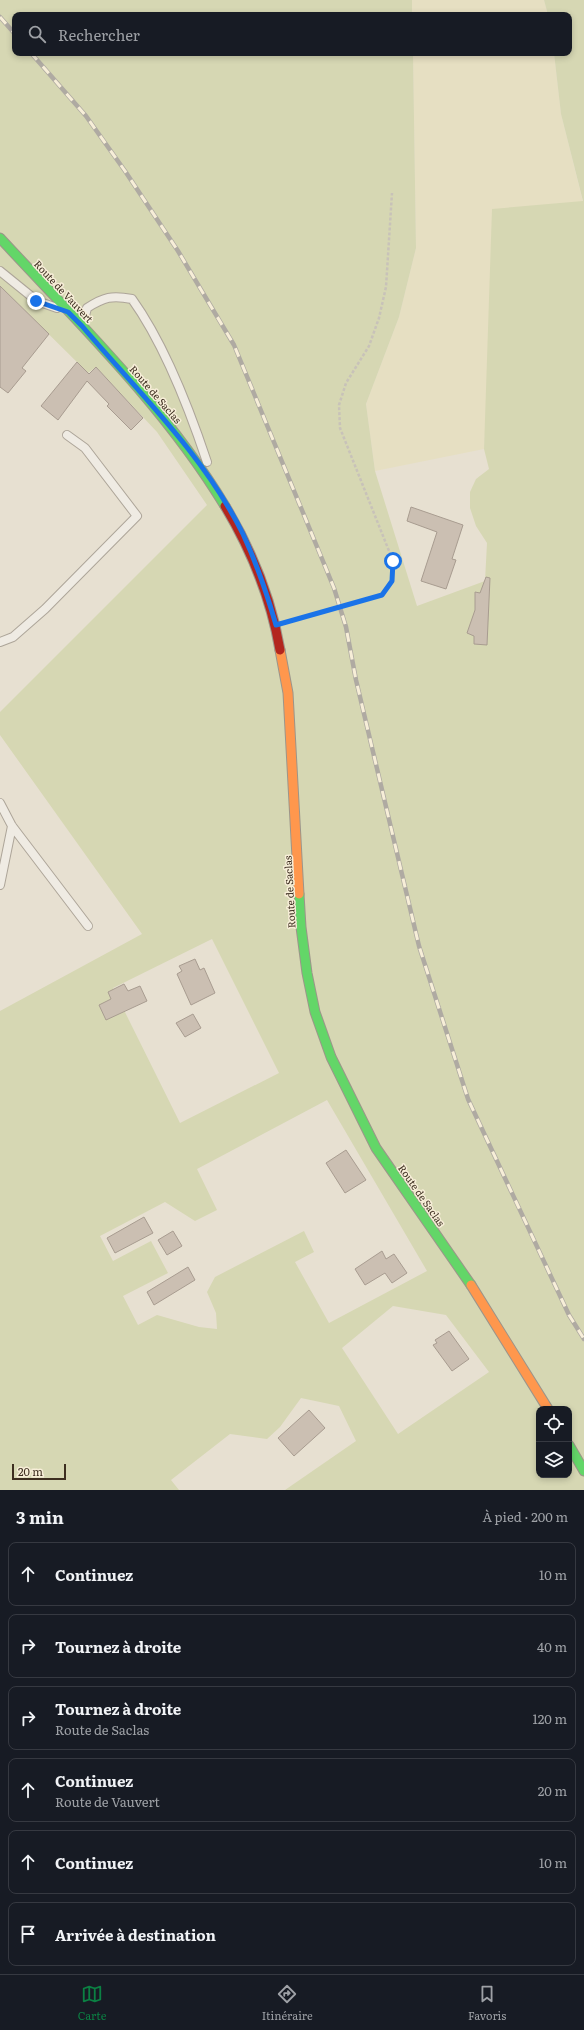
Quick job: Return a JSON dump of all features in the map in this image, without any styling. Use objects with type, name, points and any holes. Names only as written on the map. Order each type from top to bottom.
[{"type":"main road","name":"Route de Vauvert","points":[[0,238],[82,326],[111,360]]},
{"type":"main road","name":"Route de Saclas","points":[[111,360],[166,422],[203,469],[242,534],[264,585],[276,625],[288,693],[301,927],[307,973],[315,1012],[331,1057],[376,1148],[476,1293],[546,1406]]},
{"type":"main road","points":[[572,1450],[584,1471]]},
{"type":"lane","points":[[0,271],[36,301],[68,312],[87,308],[102,299],[117,296],[132,299],[135,302],[145,318],[183,395],[217,491]]},
{"type":"lane","points":[[82,326],[87,308]]},
{"type":"lane","points":[[0,642],[13,637],[45,609],[137,516],[85,448],[67,435]]},
{"type":"lane","points":[[0,803],[12,826],[88,926]]},
{"type":"lane","points":[[0,885],[12,826]]},
{"type":"path","points":[[276,625],[382,595],[392,581],[393,561],[340,428],[339,405],[346,383],[369,346],[379,318],[386,287],[392,193]]},
{"type":"shaded area","points":[[412,0],[544,0],[547,12],[412,12]]},
{"type":"shaded area","points":[[413,56],[554,56],[561,114],[583,202],[487,399],[484,449],[375,471],[366,404],[399,317],[416,248]]},
{"type":"green space","points":[[0,0],[412,0],[412,12],[12,12],[12,56],[413,56],[416,248],[399,317],[366,404],[375,471],[417,606],[485,581],[487,543],[476,526],[470,508],[470,492],[476,479],[489,469],[484,449],[492,209],[583,201],[561,114],[554,56],[572,56],[572,12],[547,12],[544,0],[584,0],[584,1490],[285,1490],[356,1441],[339,1406],[301,1398],[280,1427],[267,1439],[230,1434],[171,1480],[179,1490],[0,1490],[0,1011],[142,934],[0,735],[0,712],[207,505],[157,432],[96,367],[88,373],[0,286]],"holes":[[[212,939],[279,1073],[180,1123],[113,988]],[[327,1100],[427,1271],[329,1323],[295,1262],[314,1252],[304,1231],[215,1277],[207,1292],[216,1313],[217,1329],[199,1327],[157,1315],[138,1325],[123,1296],[168,1273],[151,1241],[113,1261],[100,1236],[165,1202],[195,1221],[217,1210],[197,1169]],[[393,1306],[446,1315],[489,1372],[398,1434],[342,1348]]]},
{"type":"building","points":[[0,286],[49,334],[22,368],[26,371],[8,393],[0,387]]},
{"type":"building","points":[[77,362],[89,374],[96,367],[143,418],[131,430],[107,406],[109,404],[87,381],[58,420],[41,406]]},
{"type":"building","points":[[411,507],[463,525],[452,559],[456,560],[446,589],[421,581],[437,532],[407,521]]},
{"type":"building","points":[[486,577],[490,578],[487,645],[474,644],[474,636],[467,633],[475,610],[475,592],[480,593]]},
{"type":"building","points":[[195,959],[200,970],[204,968],[215,993],[191,1005],[177,974],[182,971],[179,966]]},
{"type":"building","points":[[124,984],[128,991],[140,986],[147,1001],[106,1020],[99,1005],[111,999],[108,992]]},
{"type":"building","points":[[193,1014],[201,1028],[185,1037],[176,1023]]},
{"type":"building","points":[[346,1150],[366,1180],[345,1193],[326,1163]]},
{"type":"building","points":[[144,1217],[153,1233],[115,1253],[107,1238]]},
{"type":"building","points":[[173,1231],[182,1246],[167,1255],[158,1240]]},
{"type":"building","points":[[382,1251],[386,1259],[394,1254],[407,1273],[392,1283],[385,1273],[365,1285],[355,1269]]},
{"type":"building","points":[[188,1267],[195,1280],[154,1305],[147,1292]]},
{"type":"building","points":[[449,1331],[469,1359],[452,1371],[433,1345],[437,1343],[435,1340]]},
{"type":"building","points":[[309,1410],[325,1428],[294,1456],[278,1438]]},
{"type":"railway","points":[[0,17],[12,31]]},
{"type":"railway","points":[[34,56],[86,116],[125,171],[178,251],[234,345],[334,588],[346,627],[356,680],[419,946],[468,1099],[569,1315],[584,1339]]},
{"type":"traffic: fast","points":[[0,238],[90,334],[148,400],[202,470],[225,506]]},
{"type":"traffic: fast","points":[[299,894],[301,927],[307,973],[315,1012],[331,1057],[376,1148],[471,1285]]},
{"type":"traffic: fast","points":[[572,1450],[584,1471]]},
{"type":"traffic: slow","points":[[280,650],[288,693],[299,894]]},
{"type":"traffic: slow","points":[[471,1285],[546,1406]]},
{"type":"traffic: jam","points":[[225,506],[244,540],[266,593],[280,650]]},
{"type":"route","points":[[36,301],[68,312],[82,326],[166,422],[203,469],[242,534],[264,585],[276,625],[382,595],[392,581],[393,561]]}]
